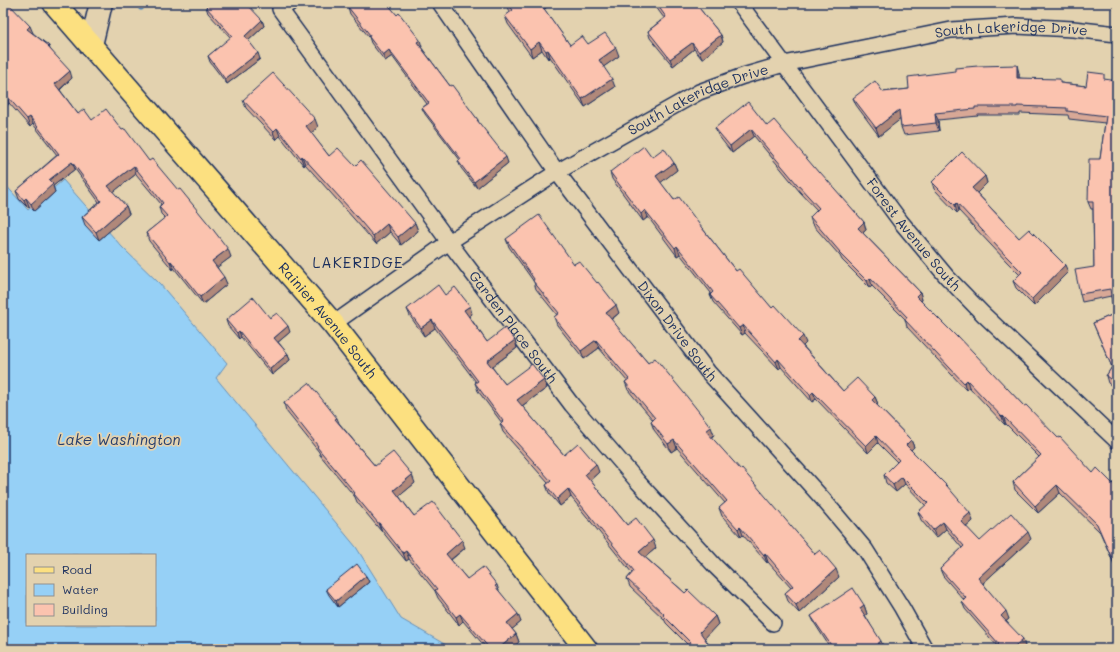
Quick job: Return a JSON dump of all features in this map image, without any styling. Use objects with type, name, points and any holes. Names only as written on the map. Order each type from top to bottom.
[{"type":"main road","name":"Rainier Avenue South","points":[[54,3],[333,324],[586,649]]},
{"type":"street","points":[[91,45],[101,3]]},
{"type":"street","name":"Dixon Drive South","points":[[440,3],[557,172],[708,372],[822,498],[865,549],[902,608],[925,649]]},
{"type":"street","name":"Forest Avenue South","points":[[739,3],[901,222],[948,277],[983,314],[1117,441]]},
{"type":"street","name":"Garden Place South","points":[[285,6],[448,242],[577,411],[638,482],[716,567],[773,623]]},
{"type":"street","name":"South Lakeridge Drive","points":[[333,324],[448,242],[557,172],[699,92],[743,76],[784,64],[952,30],[1017,26],[1073,29],[1117,34]]},
{"type":"water","name":"Lake Washington","points":[[63,180],[122,247],[160,284],[227,363],[216,378],[356,547],[401,619],[453,649],[3,649],[3,182],[28,210]]},
{"type":"building","points":[[3,3],[8,3],[30,26],[27,29],[49,46],[48,47],[70,71],[55,84],[78,114],[84,109],[92,120],[106,109],[122,130],[125,129],[149,161],[152,159],[178,190],[180,189],[228,249],[212,261],[224,277],[200,297],[146,233],[167,216],[159,207],[163,203],[134,166],[108,186],[126,206],[96,232],[82,217],[101,201],[72,162],[49,180],[53,184],[31,204],[26,198],[24,200],[16,191],[59,154],[30,117],[27,119],[7,96],[3,100]]},
{"type":"building","points":[[210,3],[246,3],[262,20],[245,36],[258,53],[225,79],[208,56],[232,36],[206,7]]},
{"type":"building","points":[[350,3],[387,3],[397,15],[399,13],[420,40],[417,42],[450,86],[452,85],[506,157],[474,182],[458,161],[461,159],[422,108],[429,103],[389,50],[383,55],[369,37],[370,35],[348,7],[351,4]]},
{"type":"building","points":[[507,3],[540,3],[570,45],[582,36],[588,44],[605,33],[616,48],[599,60],[612,79],[582,99],[548,50],[546,51],[539,42],[530,49],[505,16],[513,10]]},
{"type":"building","points":[[656,3],[695,3],[721,35],[699,52],[692,43],[670,59],[648,31],[666,17]]},
{"type":"building","points":[[1017,65],[1017,78],[1060,79],[1060,83],[1086,86],[1088,72],[1104,74],[1104,79],[1117,81],[1117,384],[1106,376],[1112,367],[1093,323],[1114,314],[1110,289],[1080,294],[1075,270],[1094,267],[1093,202],[1088,202],[1089,159],[1100,159],[1106,116],[1067,111],[1067,108],[1017,106],[975,107],[975,109],[935,113],[936,123],[901,127],[899,110],[876,128],[853,98],[875,81],[883,92],[909,89],[908,77],[955,71],[955,68]]},
{"type":"building","points":[[273,73],[315,119],[306,126],[329,156],[338,148],[355,166],[361,160],[415,223],[398,237],[387,224],[373,236],[302,156],[301,158],[277,128],[273,132],[243,100]]},
{"type":"building","points":[[748,102],[767,126],[774,120],[819,173],[820,172],[864,222],[858,228],[920,292],[916,296],[957,337],[958,336],[1024,406],[1026,405],[1058,438],[1060,437],[1093,473],[1097,468],[1117,488],[1117,570],[1097,524],[1057,485],[1035,506],[1013,482],[1041,455],[967,380],[964,383],[905,320],[907,317],[870,278],[867,281],[839,253],[840,252],[810,217],[819,208],[751,129],[730,146],[715,128]]},
{"type":"building","points":[[644,146],[652,157],[664,148],[674,163],[656,176],[674,200],[679,197],[736,271],[739,269],[772,308],[775,305],[803,336],[798,341],[843,391],[857,378],[875,397],[872,400],[911,440],[906,445],[947,486],[970,513],[961,521],[980,541],[1011,513],[1028,532],[978,578],[1006,611],[1001,616],[1023,639],[1015,646],[1018,649],[994,649],[999,644],[962,602],[966,598],[940,569],[964,546],[943,522],[933,530],[918,512],[928,503],[902,477],[893,485],[884,475],[899,460],[876,436],[866,446],[813,392],[810,395],[778,359],[776,362],[743,325],[739,328],[710,295],[713,292],[677,246],[675,248],[645,210],[641,214],[610,172]]},
{"type":"building","points":[[962,152],[985,176],[972,188],[1019,238],[1029,229],[1065,265],[1032,299],[1013,281],[1022,272],[957,203],[955,205],[932,182]]},
{"type":"building","points":[[539,215],[574,264],[579,261],[616,305],[606,313],[648,363],[655,358],[711,427],[706,431],[741,470],[742,469],[815,554],[820,550],[836,569],[796,605],[785,593],[793,586],[765,553],[764,555],[740,527],[738,529],[719,508],[727,501],[674,440],[668,444],[651,422],[655,418],[625,382],[629,379],[596,340],[581,351],[554,317],[559,313],[533,281],[534,279],[506,239]]},
{"type":"building","points":[[438,285],[445,295],[455,287],[470,306],[464,310],[487,342],[505,328],[515,340],[487,361],[505,384],[532,364],[544,380],[517,400],[564,455],[578,443],[596,464],[585,474],[627,525],[636,518],[653,540],[639,552],[685,593],[688,590],[715,616],[700,632],[712,649],[693,649],[695,647],[663,615],[664,614],[627,579],[634,571],[568,489],[557,499],[546,485],[551,481],[500,424],[503,421],[475,383],[478,381],[432,320],[421,328],[407,309]]},
{"type":"building","points":[[253,297],[270,318],[277,313],[288,326],[274,338],[288,354],[270,369],[239,331],[237,333],[226,320]]},
{"type":"building","points":[[309,383],[337,418],[335,419],[375,466],[393,452],[412,475],[394,490],[414,516],[433,502],[462,540],[446,554],[467,579],[483,567],[497,585],[495,586],[518,614],[507,623],[516,634],[498,649],[490,649],[460,614],[456,617],[435,590],[437,589],[406,551],[403,553],[354,494],[355,493],[317,447],[318,446],[284,403]]},
{"type":"building","points":[[357,564],[366,576],[336,601],[326,589]]},
{"type":"building","points":[[853,588],[864,605],[860,608],[881,641],[872,648],[873,649],[833,648],[811,616]]},
{"type":"building","points":[[733,644],[737,649],[727,649]]},
{"type":"waterway","points":[[141,3],[141,8]]},
{"type":"district","name":"LAKERIDGE","points":[[358,263]]}]
